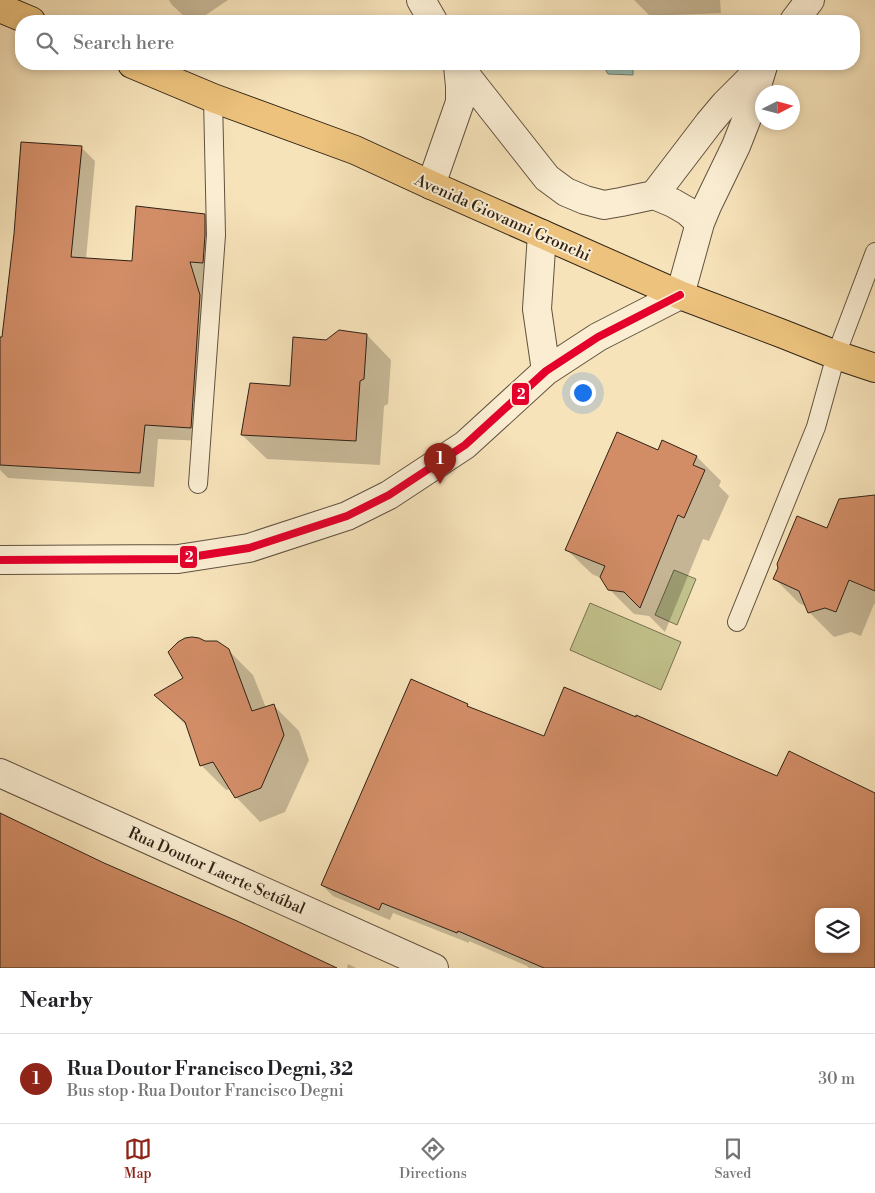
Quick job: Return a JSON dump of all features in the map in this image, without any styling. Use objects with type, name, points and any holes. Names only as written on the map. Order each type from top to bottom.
[{"type":"main road","points":[[0,8],[17,15]]},
{"type":"main road","name":"Avenida Giovanni Gronchi","points":[[146,70],[213,98],[354,150],[680,295],[875,368]]},
{"type":"street","points":[[422,0],[430,15]]},
{"type":"street","points":[[799,15],[810,0]]},
{"type":"street","points":[[431,185],[460,102],[458,70]]},
{"type":"street","points":[[462,70],[547,178],[566,192],[604,205],[654,195],[687,211],[700,223]]},
{"type":"street","points":[[654,195],[709,123],[759,70]]},
{"type":"street","points":[[0,560],[178,559],[249,548],[347,516],[389,495],[465,445],[546,371],[598,337],[680,295],[700,223],[736,146],[762,70]]},
{"type":"street","points":[[542,234],[537,309],[546,371]]},
{"type":"street","name":"Rua Doutor Laerte Setúbal","points":[[0,773],[434,968]]},
{"type":"lane","points":[[198,484],[216,235],[213,98]]},
{"type":"lane","points":[[737,622],[816,427],[836,355],[875,252]]},
{"type":"green space","points":[[674,570],[696,579],[677,625],[655,615]]},
{"type":"green space","points":[[590,603],[681,642],[661,690],[570,650]]},
{"type":"shaded area","points":[[606,70],[633,70],[633,75],[608,74]]},
{"type":"building","points":[[21,142],[82,146],[71,257],[132,261],[136,206],[205,214],[203,263],[190,262],[200,295],[191,428],[145,425],[140,473],[0,465],[0,337],[2,337],[14,234]]},
{"type":"building","points":[[339,330],[367,334],[364,379],[360,381],[356,441],[241,435],[250,383],[290,386],[293,337],[326,340]]},
{"type":"building","points":[[617,432],[658,450],[662,440],[697,456],[693,465],[705,470],[684,518],[678,515],[640,608],[624,592],[608,590],[600,577],[605,566],[565,550]]},
{"type":"building","points":[[875,495],[875,591],[849,580],[836,612],[825,608],[808,613],[799,591],[773,579],[778,568],[777,564],[797,516],[827,528],[839,499]]},
{"type":"building","points":[[192,637],[205,641],[217,641],[229,649],[252,711],[274,704],[284,735],[261,788],[235,798],[213,762],[200,766],[185,722],[154,695],[183,678],[168,652],[178,642]]},
{"type":"building","points":[[411,679],[468,704],[467,706],[544,736],[564,687],[636,717],[636,715],[777,776],[789,751],[875,793],[875,968],[544,968],[458,931],[457,933],[382,903],[379,910],[321,885]]},
{"type":"building","points":[[0,813],[104,863],[237,921],[337,968],[0,968]]},
{"type":"transit line","name":"2","points":[[0,560],[178,559],[249,548],[347,516],[389,495],[465,445],[546,371],[598,337],[680,295]]},
{"type":"place","name":"Rua Doutor Francisco Degni, 32","points":[[440,484]]}]
